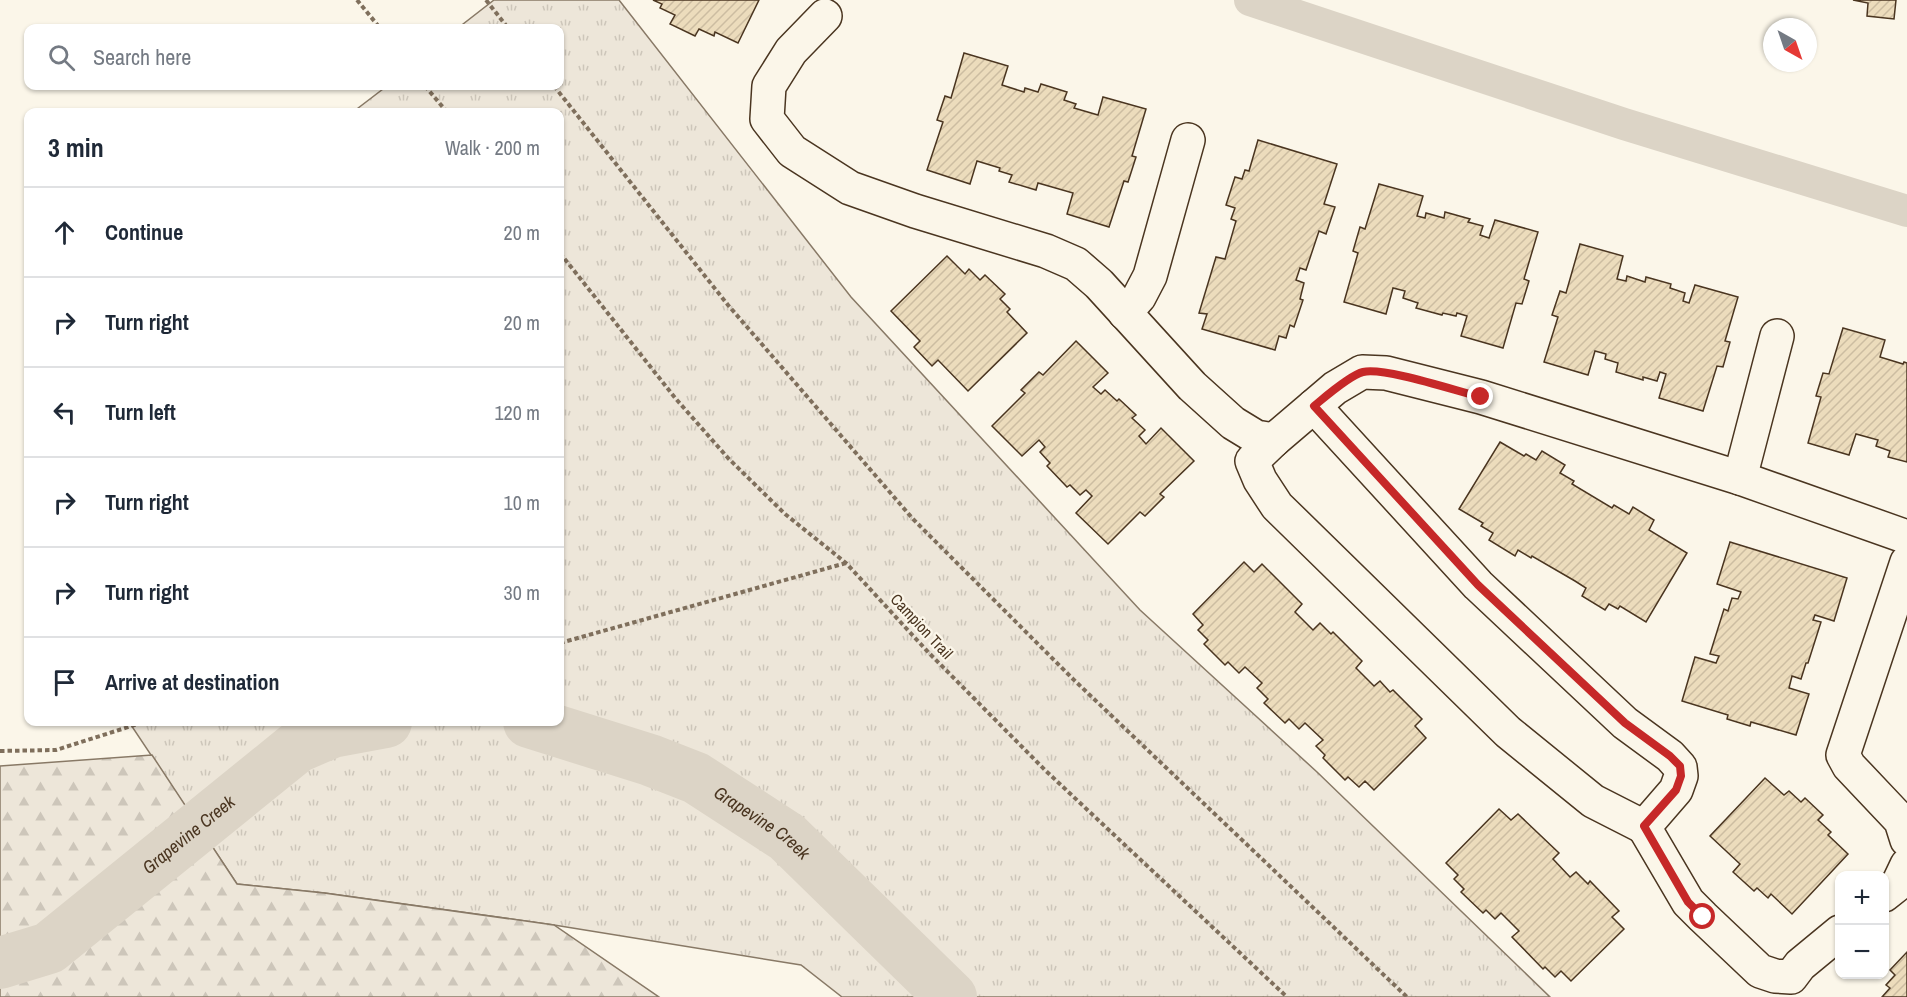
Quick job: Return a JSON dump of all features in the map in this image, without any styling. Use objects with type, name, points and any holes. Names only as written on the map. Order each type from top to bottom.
[{"type":"lane","points":[[825,16],[791,51],[769,86],[767,119],[792,151],[850,188],[915,211],[1046,251],[1076,264],[1099,284],[1192,386],[1233,423],[1256,437],[1274,440]]},
{"type":"lane","points":[[1125,313],[1139,297],[1150,276],[1188,140]]},
{"type":"lane","points":[[1740,478],[1777,336]]},
{"type":"lane","points":[[1835,935],[1800,965],[1793,987],[1775,976],[1760,971],[1688,902],[1644,826],[1593,801],[1508,732],[1277,506],[1260,480],[1252,461],[1335,388],[1362,372],[1386,373],[1481,397],[1740,478],[1907,537]]},
{"type":"lane","points":[[1314,406],[1478,585],[1625,723],[1680,766],[1681,776],[1676,790],[1644,826]]},
{"type":"lane","points":[[1907,562],[1844,755],[1849,766],[1901,821],[1907,840]]},
{"type":"lane","points":[[1889,891],[1898,884],[1907,865]]},
{"type":"path","points":[[357,0],[377,24]]},
{"type":"path","points":[[486,0],[505,24]]},
{"type":"path","points":[[428,90],[444,108]]},
{"type":"path","points":[[557,90],[728,305],[913,519],[1073,679],[1407,997]]},
{"type":"path","name":"Campion Trail","points":[[564,258],[676,399],[728,458],[785,513],[846,563],[929,653],[1046,771],[1287,997]]},
{"type":"path","points":[[564,642],[846,563]]},
{"type":"path","points":[[0,751],[56,750],[131,726]]},
{"type":"green space","points":[[494,0],[619,0],[851,297],[1140,610],[1317,772],[1550,997],[842,997],[801,965],[554,925],[325,893],[237,884],[132,726],[564,726],[564,108],[358,108],[382,90],[564,90],[564,24],[463,24]]},
{"type":"green space","points":[[152,755],[237,884],[324,893],[554,925],[659,997],[0,997],[0,766]]},
{"type":"building","points":[[653,0],[759,0],[738,43],[715,32],[714,36],[699,29],[695,36],[670,24],[675,15],[660,8],[662,4]]},
{"type":"building","points":[[1853,0],[1896,0],[1894,19],[1867,16],[1868,3]]},
{"type":"building","points":[[964,53],[1008,66],[1002,85],[1024,92],[1025,88],[1038,92],[1041,84],[1067,92],[1064,100],[1076,104],[1074,108],[1098,115],[1103,97],[1146,109],[1132,156],[1136,157],[1128,182],[1124,181],[1109,227],[1067,214],[1073,193],[1038,183],[1036,190],[1009,182],[1012,175],[999,171],[1000,168],[977,161],[970,184],[927,170],[943,122],[937,120],[945,96],[951,98]]},
{"type":"building","points":[[1258,140],[1337,164],[1324,204],[1335,207],[1326,234],[1319,231],[1306,270],[1300,268],[1296,280],[1304,283],[1300,299],[1303,300],[1294,327],[1290,325],[1286,338],[1279,336],[1275,350],[1202,329],[1207,314],[1199,313],[1216,257],[1225,259],[1236,221],[1231,219],[1235,208],[1226,205],[1235,177],[1242,179],[1245,170],[1249,171]]},
{"type":"building","points":[[1379,184],[1423,196],[1417,216],[1425,218],[1426,213],[1444,218],[1445,212],[1470,219],[1468,222],[1483,226],[1480,235],[1489,238],[1495,220],[1538,232],[1524,279],[1529,281],[1522,304],[1516,303],[1503,348],[1461,336],[1467,316],[1457,313],[1456,316],[1443,313],[1442,315],[1416,308],[1418,303],[1403,298],[1405,291],[1393,288],[1386,314],[1344,302],[1358,253],[1353,251],[1360,227],[1365,229]]},
{"type":"building","points":[[1580,244],[1623,256],[1617,279],[1626,281],[1627,276],[1645,282],[1646,277],[1671,284],[1670,288],[1685,293],[1683,301],[1689,303],[1695,285],[1738,297],[1725,341],[1730,342],[1723,367],[1717,366],[1703,411],[1659,398],[1666,374],[1660,372],[1657,381],[1643,377],[1643,380],[1616,372],[1618,363],[1605,359],[1606,354],[1595,351],[1588,375],[1544,362],[1558,317],[1552,315],[1560,291],[1566,293]]},
{"type":"building","points":[[947,256],[965,274],[969,269],[980,280],[985,275],[1005,294],[1000,299],[1010,309],[1007,312],[1027,333],[968,391],[938,360],[932,366],[914,347],[920,341],[891,311]]},
{"type":"building","points":[[1843,328],[1885,340],[1880,357],[1903,364],[1907,363],[1907,462],[1888,457],[1890,451],[1876,446],[1878,440],[1856,434],[1849,455],[1808,443],[1821,397],[1816,396],[1823,373],[1829,374]]},
{"type":"building","points":[[1076,341],[1108,373],[1093,387],[1101,394],[1105,390],[1117,401],[1119,399],[1136,415],[1132,418],[1145,430],[1139,436],[1146,444],[1161,428],[1194,461],[1160,494],[1164,497],[1145,516],[1140,512],[1108,544],[1076,513],[1092,496],[1086,490],[1080,495],[1070,485],[1067,487],[1047,466],[1050,463],[1040,452],[1045,447],[1039,440],[1022,456],[992,426],[1025,393],[1021,390],[1039,372],[1043,375]]},
{"type":"building","points":[[1500,442],[1536,460],[1542,451],[1565,465],[1560,473],[1574,481],[1572,484],[1612,508],[1614,505],[1629,514],[1633,507],[1654,520],[1649,530],[1687,553],[1646,622],[1620,606],[1618,609],[1609,604],[1605,610],[1582,596],[1586,588],[1575,581],[1518,550],[1515,556],[1489,540],[1493,533],[1481,526],[1483,523],[1459,509]]},
{"type":"building","points":[[1730,542],[1847,578],[1834,621],[1815,615],[1813,620],[1821,622],[1808,663],[1806,663],[1801,679],[1792,676],[1789,688],[1809,694],[1796,735],[1751,722],[1750,726],[1727,719],[1728,715],[1682,701],[1695,657],[1716,663],[1719,656],[1710,654],[1724,609],[1728,611],[1732,598],[1738,599],[1741,592],[1717,584]]},
{"type":"building","points":[[1244,562],[1254,572],[1262,564],[1302,604],[1295,612],[1313,630],[1320,623],[1331,634],[1333,632],[1362,661],[1356,668],[1374,686],[1380,681],[1390,692],[1393,690],[1422,719],[1415,726],[1426,738],[1374,790],[1365,781],[1359,787],[1348,777],[1345,780],[1323,758],[1325,755],[1316,746],[1323,740],[1305,723],[1299,729],[1289,719],[1285,723],[1264,703],[1268,699],[1257,688],[1262,683],[1245,667],[1239,673],[1228,662],[1225,665],[1204,644],[1208,640],[1198,630],[1203,625],[1193,614]]},
{"type":"building","points":[[1765,778],[1784,795],[1789,791],[1801,802],[1805,798],[1823,815],[1818,820],[1831,832],[1828,835],[1848,854],[1792,914],[1771,894],[1768,898],[1757,888],[1754,891],[1733,872],[1740,864],[1710,836]]},
{"type":"building","points":[[1499,809],[1511,820],[1518,814],[1559,853],[1553,859],[1570,877],[1576,872],[1588,884],[1590,881],[1619,911],[1612,917],[1624,929],[1571,981],[1561,971],[1555,977],[1545,967],[1543,969],[1512,937],[1519,931],[1501,913],[1495,919],[1486,910],[1483,913],[1461,892],[1464,889],[1454,879],[1458,875],[1446,863]]},
{"type":"building","points":[[1907,952],[1907,997],[1882,997],[1890,988],[1886,985],[1895,975],[1890,970]]},
{"type":"waterway","points":[[1250,0],[1624,124],[1907,211]]},
{"type":"waterway","name":"Grapevine Creek","points":[[0,963],[49,948],[297,747],[332,732],[364,726]]},
{"type":"waterway","name":"Grapevine Creek","points":[[542,726],[650,760],[696,778],[787,837],[951,997]]},
{"type":"route","points":[[1481,397],[1386,373],[1362,372],[1335,388],[1314,406],[1478,585],[1625,723],[1680,766],[1681,776],[1676,790],[1644,826],[1688,902],[1703,917]]}]
